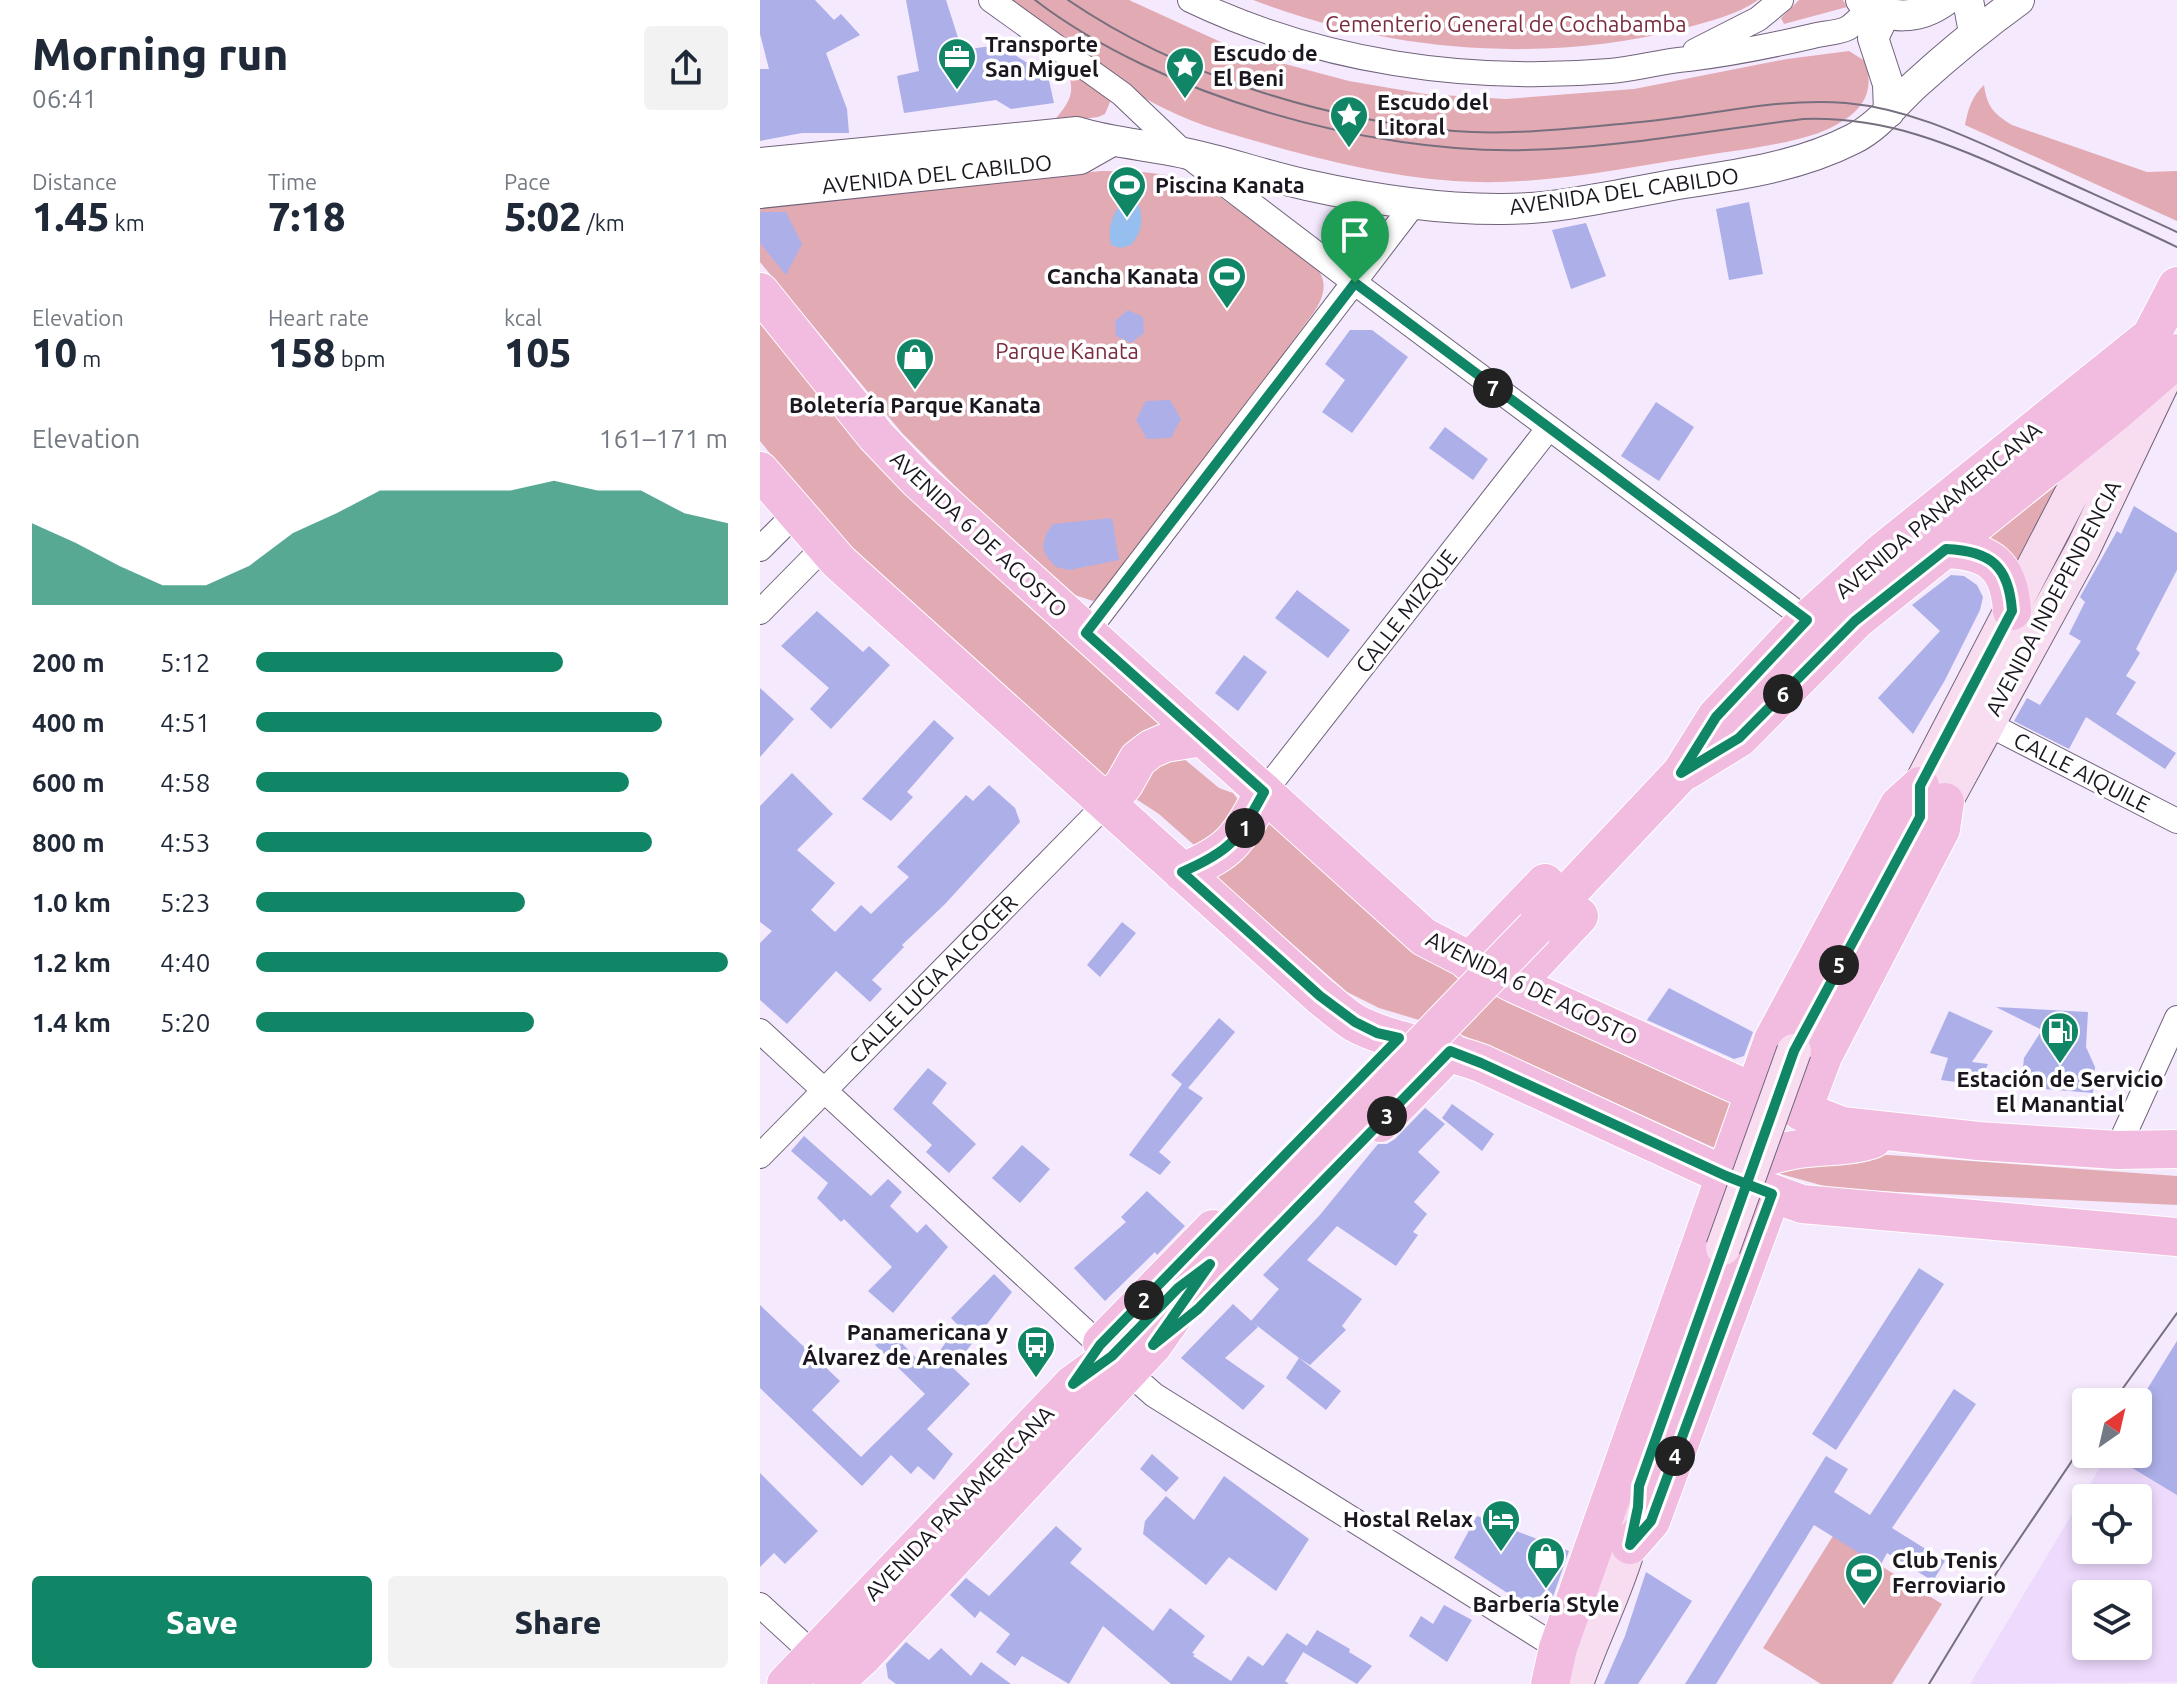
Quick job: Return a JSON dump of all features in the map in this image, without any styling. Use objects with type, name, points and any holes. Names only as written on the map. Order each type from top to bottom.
[{"type":"main road","points":[[2166,351],[2177,286]]},
{"type":"main road","name":"AVENIDA 6 DE AGOSTO","points":[[760,292],[876,436],[918,480],[1424,937],[1515,984],[1755,1093],[1842,1126],[1891,1133],[2117,1150],[2177,1149]]},
{"type":"main road","name":"AVENIDA PANAMERICANA","points":[[786,1684],[835,1675],[864,1655],[1140,1359],[1210,1264],[1681,773],[1728,728],[1855,621],[2113,414],[2166,351]]},
{"type":"main road","name":"AVENIDA PANAMERICANA","points":[[1728,728],[1807,620],[1881,553],[2166,351]]},
{"type":"main road","name":"AVENIDA INDEPENDENCIA","points":[[1928,801],[1986,723],[2083,549],[2166,351]]},
{"type":"main road","name":"AVENIDA INDEPENDENCIA","points":[[1557,1666],[1566,1667],[1626,1504],[1639,1486],[1794,1051],[1928,801],[2012,611],[2113,414]]},
{"type":"main road","points":[[760,471],[839,562],[1182,872],[1355,1022],[1377,1033],[1450,1051],[1481,1063],[1726,1176],[1802,1204],[2177,1237]]},
{"type":"main road","points":[[1946,549],[1971,550],[1990,559],[2006,576],[2012,611]]},
{"type":"main road","points":[[1469,962],[1682,740],[1728,728],[1720,770],[1515,984]]},
{"type":"main road","points":[[1107,803],[1124,784],[1138,759],[1151,749],[1165,743],[1203,737]]},
{"type":"main road","points":[[1182,872],[1205,863],[1233,843],[1264,792]]},
{"type":"main road","points":[[1550,1684],[1773,1040],[1899,805],[1928,801],[1941,829],[1823,1056],[1802,1112]]},
{"type":"main road","points":[[1073,1384],[1100,1345],[1399,1038]]},
{"type":"main road","points":[[1140,1359],[1198,1309],[1450,1051]]},
{"type":"main road","points":[[1726,1176],[1746,1164],[1792,1150],[1858,1144],[1891,1133]]},
{"type":"main road","name":"AVENIDA 6 DE AGOSTO","points":[[2117,1150],[2177,1161]]},
{"type":"main road","points":[[1630,1545],[1651,1521],[1772,1194]]},
{"type":"main road","points":[[2010,1221],[2120,1211],[2177,1215]]},
{"type":"main road","name":"AVENIDA PANAMERICANA","points":[[835,1675],[1073,1384],[1112,1356],[1178,1288],[1210,1264]]},
{"type":"main road","name":"AVENIDA INDEPENDENCIA","points":[[1576,1684],[1630,1545],[1639,1486]]},
{"type":"street","points":[[991,0],[1122,94],[1184,153],[1355,283],[1807,620]]},
{"type":"street","points":[[1190,0],[1232,20],[1289,40],[1409,66],[1543,75],[1613,71],[1674,60],[1742,53],[1847,28],[1872,7]]},
{"type":"street","points":[[1674,60],[1758,19],[1781,0]]},
{"type":"street","points":[[1916,15],[1946,0]]},
{"type":"street","name":"AVENIDA DEL CABILDO","points":[[760,163],[1077,132],[1110,142],[1184,153],[1305,185],[1413,205],[1501,209],[1556,204],[1751,173],[1832,149],[1879,123],[1977,19],[2019,0]]},
{"type":"street","points":[[1872,7],[1900,16],[1977,19]]},
{"type":"street","points":[[1872,7],[1873,38],[1888,84],[1889,112]]},
{"type":"street","name":"AVENIDA DEL CABILDO","points":[[760,193],[1080,159],[1110,142]]},
{"type":"street","points":[[1086,633],[1413,205]]},
{"type":"street","name":"CALLE MIZQUE","points":[[1264,792],[1548,429]]},
{"type":"street","points":[[760,549],[796,513]]},
{"type":"street","points":[[760,612],[825,546]]},
{"type":"street","name":"CALLE AIQUILE","points":[[1986,723],[2177,821]]},
{"type":"street","name":"CALLE LUCIA ALCOCER","points":[[760,1156],[1107,803]]},
{"type":"street","points":[[2117,1150],[2177,1018]]},
{"type":"street","points":[[760,1031],[1100,1345]]},
{"type":"street","points":[[1140,1359],[1154,1395],[1557,1666]]},
{"type":"street","points":[[760,1605],[835,1675]]},
{"type":"shaded area","points":[[2177,1341],[2177,1682],[1970,1684],[2072,1514],[2072,1564],[2152,1564],[2152,1484],[2090,1484],[2100,1468],[2152,1468],[2152,1388],[2148,1388]]},
{"type":"green space","points":[[1001,0],[1129,0],[1247,54],[1349,81],[1425,94],[1506,99],[1634,89],[1787,59],[1849,51],[1865,61],[1869,82],[1865,99],[1854,113],[1823,131],[1791,141],[1550,179],[1454,181],[1394,174],[1334,162],[1247,139],[1188,119],[1131,91]]},
{"type":"green space","name":"Cementerio General de Cochabamba","points":[[1253,0],[1758,0],[1714,20],[1632,40],[1577,47],[1522,49],[1467,47],[1357,32]]},
{"type":"green space","points":[[1799,0],[1843,0],[1847,7],[1784,24],[1781,18]]},
{"type":"green space","points":[[1065,65],[1107,95],[1110,102],[1105,114],[1052,123],[1070,96],[1071,82]]},
{"type":"green space","points":[[1984,85],[1992,109],[2012,125],[2147,172],[2177,171],[2177,221],[1965,125],[1971,103]]},
{"type":"green space","name":"Parque Kanata","points":[[1102,171],[1168,175],[1206,187],[1315,266],[1322,277],[1324,289],[1314,312],[1110,590],[1093,601],[1075,595],[978,509],[902,433],[760,262],[760,202]]},
{"type":"green space","points":[[760,323],[865,451],[919,507],[1167,731],[1109,780],[853,548],[808,500],[760,441]]},
{"type":"green space","points":[[2065,471],[2014,571],[1983,539]]},
{"type":"green space","points":[[1183,758],[1219,788],[1233,793],[1237,798],[1239,811],[1207,845],[1194,845],[1159,814],[1136,799],[1147,767]]},
{"type":"green space","points":[[1263,817],[1420,957],[1519,1006],[1739,1101],[1719,1150],[1494,1048],[1439,1026],[1379,1008],[1347,992],[1212,873]]},
{"type":"green space","points":[[1889,1155],[2177,1176],[2177,1205],[1835,1189],[1755,1167],[1791,1158]]},
{"type":"green space","name":"Club Tenis Ferroviario","points":[[1833,1536],[1942,1604],[1892,1684],[1821,1684],[1763,1648]]},
{"type":"water","name":"Piscina Kanata","points":[[1127,197],[1138,203],[1141,225],[1131,245],[1120,248],[1111,245],[1111,225]]},
{"type":"building","points":[[760,0],[815,0],[834,20],[841,14],[860,35],[826,53],[847,109],[849,133],[802,133],[760,141],[760,69],[769,69],[760,34]]},
{"type":"building","points":[[906,0],[946,0],[962,50],[999,45],[1048,76],[1054,103],[1011,109],[996,100],[904,113],[897,76],[919,71]]},
{"type":"building","points":[[1749,202],[1763,274],[1729,280],[1716,209]]},
{"type":"building","points":[[760,212],[786,212],[802,244],[786,275],[760,243]]},
{"type":"building","points":[[1586,223],[1606,276],[1571,289],[1552,230]]},
{"type":"building","points":[[1128,310],[1143,317],[1144,333],[1131,343],[1116,336],[1115,321]]},
{"type":"building","points":[[1350,330],[1372,330],[1408,357],[1352,433],[1322,412],[1345,380],[1325,364]]},
{"type":"building","points":[[1170,400],[1181,419],[1171,438],[1147,439],[1136,420],[1146,401]]},
{"type":"building","points":[[1656,402],[1694,427],[1659,481],[1621,456]]},
{"type":"building","points":[[1445,427],[1488,459],[1473,480],[1429,448]]},
{"type":"building","points":[[2134,506],[2177,533],[2177,570],[2136,649],[2140,653],[2126,676],[2136,682],[2116,714],[2176,753],[2165,769],[2086,717],[2069,749],[2014,721],[2027,698],[2040,705],[2081,641],[2069,634],[2085,602],[2080,597],[2117,531],[2121,534]]},
{"type":"building","points":[[1112,518],[1119,560],[1069,570],[1056,567],[1046,556],[1043,547],[1046,534],[1053,524]]},
{"type":"building","points":[[1951,575],[1964,576],[1977,585],[1983,597],[1980,610],[1945,680],[1913,734],[1878,698],[1940,631],[1912,605]]},
{"type":"building","points":[[1297,590],[1350,630],[1328,658],[1275,618]]},
{"type":"building","points":[[817,611],[863,652],[869,646],[890,665],[831,729],[810,709],[829,688],[781,646]]},
{"type":"building","points":[[1244,655],[1267,672],[1238,711],[1215,693]]},
{"type":"building","points":[[760,688],[794,719],[760,757]]},
{"type":"building","points":[[934,720],[954,738],[907,792],[913,797],[891,821],[862,799]]},
{"type":"building","points":[[792,773],[833,814],[797,850],[835,883],[811,910],[835,932],[861,905],[871,914],[909,877],[897,867],[966,795],[973,801],[989,785],[1015,808],[1020,822],[872,980],[882,989],[870,1002],[836,971],[787,1024],[760,1000],[760,943],[772,931],[760,922],[760,806]]},
{"type":"building","points":[[1122,922],[1136,933],[1100,977],[1087,965]]},
{"type":"building","points":[[1669,988],[1753,1032],[1744,1056],[1734,1059],[1647,1020]]},
{"type":"building","points":[[1996,1007],[2088,1012],[2086,1047],[2095,1067],[2093,1093],[2021,1087],[2024,1058],[2042,1030]]},
{"type":"building","points":[[1949,1011],[1993,1031],[1972,1062],[1988,1064],[1979,1085],[1941,1080],[1948,1058],[1930,1053]]},
{"type":"building","points":[[1219,1018],[1235,1032],[1188,1088],[1203,1098],[1159,1152],[1171,1162],[1160,1175],[1129,1155],[1182,1084],[1171,1075]]},
{"type":"building","points":[[928,1068],[947,1083],[932,1103],[976,1144],[949,1173],[926,1152],[932,1145],[893,1109]]},
{"type":"building","points":[[1452,1104],[1494,1134],[1482,1151],[1442,1118]]},
{"type":"building","points":[[1425,1108],[1445,1124],[1418,1152],[1440,1172],[1414,1202],[1427,1214],[1413,1232],[1418,1235],[1396,1266],[1337,1226],[1307,1260],[1362,1299],[1342,1326],[1346,1330],[1310,1365],[1251,1321],[1279,1289],[1263,1275],[1319,1216],[1378,1144],[1387,1144],[1395,1139]]},
{"type":"building","points":[[804,1136],[871,1196],[888,1179],[902,1192],[890,1206],[917,1233],[926,1224],[948,1247],[893,1313],[868,1291],[892,1267],[844,1219],[841,1222],[817,1198],[828,1183],[791,1151]]},
{"type":"building","points":[[1022,1145],[1050,1169],[1020,1203],[992,1178]]},
{"type":"building","points":[[1147,1191],[1185,1226],[1105,1301],[1074,1268],[1126,1222],[1121,1217]]},
{"type":"building","points":[[1919,1268],[1944,1284],[1836,1450],[1812,1434]]},
{"type":"building","points":[[994,1274],[1012,1292],[953,1368],[970,1384],[927,1429],[953,1454],[934,1480],[918,1466],[911,1474],[891,1455],[862,1486],[760,1388],[760,1305],[840,1381],[812,1410],[861,1457],[925,1394],[875,1345],[890,1331],[927,1369],[958,1325],[951,1318]]},
{"type":"building","points":[[1233,1304],[1258,1327],[1225,1358],[1265,1386],[1243,1410],[1181,1358]]},
{"type":"building","points":[[2177,1341],[2177,1495],[2132,1468],[2152,1468],[2152,1388],[2148,1388]]},
{"type":"building","points":[[1299,1358],[1341,1391],[1326,1410],[1286,1378]]},
{"type":"building","points":[[1954,1389],[1976,1404],[1892,1528],[1945,1561],[1933,1581],[1887,1553],[1880,1566],[1814,1525],[1716,1684],[1685,1684],[1826,1456],[1848,1469],[1834,1492],[1870,1515]]},
{"type":"building","points":[[1152,1454],[1179,1478],[1166,1492],[1140,1469]]},
{"type":"building","points":[[760,1473],[818,1531],[785,1564],[774,1553],[760,1567]]},
{"type":"building","points":[[1224,1476],[1309,1539],[1276,1591],[1229,1557],[1206,1585],[1143,1534],[1145,1521],[1166,1496],[1194,1520]]},
{"type":"building","points":[[1477,1516],[1569,1551],[1548,1611],[1544,1613],[1530,1608],[1454,1558]]},
{"type":"building","points":[[1056,1526],[1082,1549],[1070,1563],[1153,1631],[1170,1608],[1205,1636],[1192,1653],[1195,1654],[1193,1656],[1231,1681],[1248,1656],[1263,1666],[1287,1633],[1307,1646],[1285,1681],[1289,1684],[1171,1684],[1103,1626],[1069,1684],[1022,1656],[1015,1666],[996,1652],[1010,1634],[980,1611],[975,1618],[950,1595],[966,1578],[989,1596]]},
{"type":"building","points":[[1646,1572],[1692,1601],[1638,1684],[1604,1684],[1625,1636]]},
{"type":"building","points":[[1444,1605],[1472,1620],[1447,1662],[1409,1636],[1421,1616],[1433,1624]]},
{"type":"building","points":[[1317,1630],[1372,1666],[1357,1684],[1303,1652]]},
{"type":"building","points":[[906,1642],[929,1660],[941,1648],[971,1676],[981,1662],[1011,1684],[896,1684],[888,1678],[886,1664]]},
{"type":"tram line","points":[[1035,0],[1086,34],[1142,64],[1204,91],[1334,130],[1464,149],[1525,150],[1630,142],[1803,119],[1866,123],[1924,137],[1980,158],[2177,247]]},
{"type":"tram line","points":[[1068,0],[1156,51],[1204,72],[1303,104],[1404,125],[1454,131],[1526,132],[1641,122],[1778,104],[1823,102],[1871,106],[1965,136],[2177,232]]},
{"type":"tram line","points":[[2123,1388],[2177,1313]]},
{"type":"tram line","points":[[1929,1684],[1997,1572],[2072,1461]]},
{"type":"place","name":"Transporte San Miguel","points":[[957,91]]},
{"type":"place","name":"Escudo de El Beni","points":[[1185,100]]},
{"type":"place","name":"Escudo del Litoral","points":[[1349,149]]},
{"type":"place","name":"Piscina Kanata","points":[[1127,219]]},
{"type":"place","name":"Cancha Kanata","points":[[1227,310]]},
{"type":"place","name":"Boletería Parque Kanata","points":[[915,391]]},
{"type":"place","name":"Estación de Servicio El Manantial","points":[[2060,1065]]},
{"type":"place","name":"Panamericana y Álvarez de Arenales","points":[[1036,1379]]},
{"type":"place","name":"Hostal Relax","points":[[1501,1553]]},
{"type":"place","name":"Barbería Style","points":[[1546,1590]]},
{"type":"place","name":"Club Tenis Ferroviario","points":[[1864,1607]]},
{"type":"route","points":[[1355,283],[1086,633],[1264,792],[1233,843],[1205,863],[1182,872],[1320,996],[1355,1022],[1377,1033],[1399,1038],[1100,1345],[1073,1384],[1112,1356],[1178,1288],[1210,1264],[1153,1345],[1198,1309],[1450,1051],[1726,1176],[1772,1194],[1651,1521],[1630,1545],[1639,1486],[1723,1248],[1759,1150],[1794,1051],[1920,817],[1920,786],[2012,611],[2011,591],[2006,576],[1990,559],[1971,550],[1946,549],[1855,621],[1739,738],[1681,773],[1716,717],[1807,620],[1355,283]]}]
